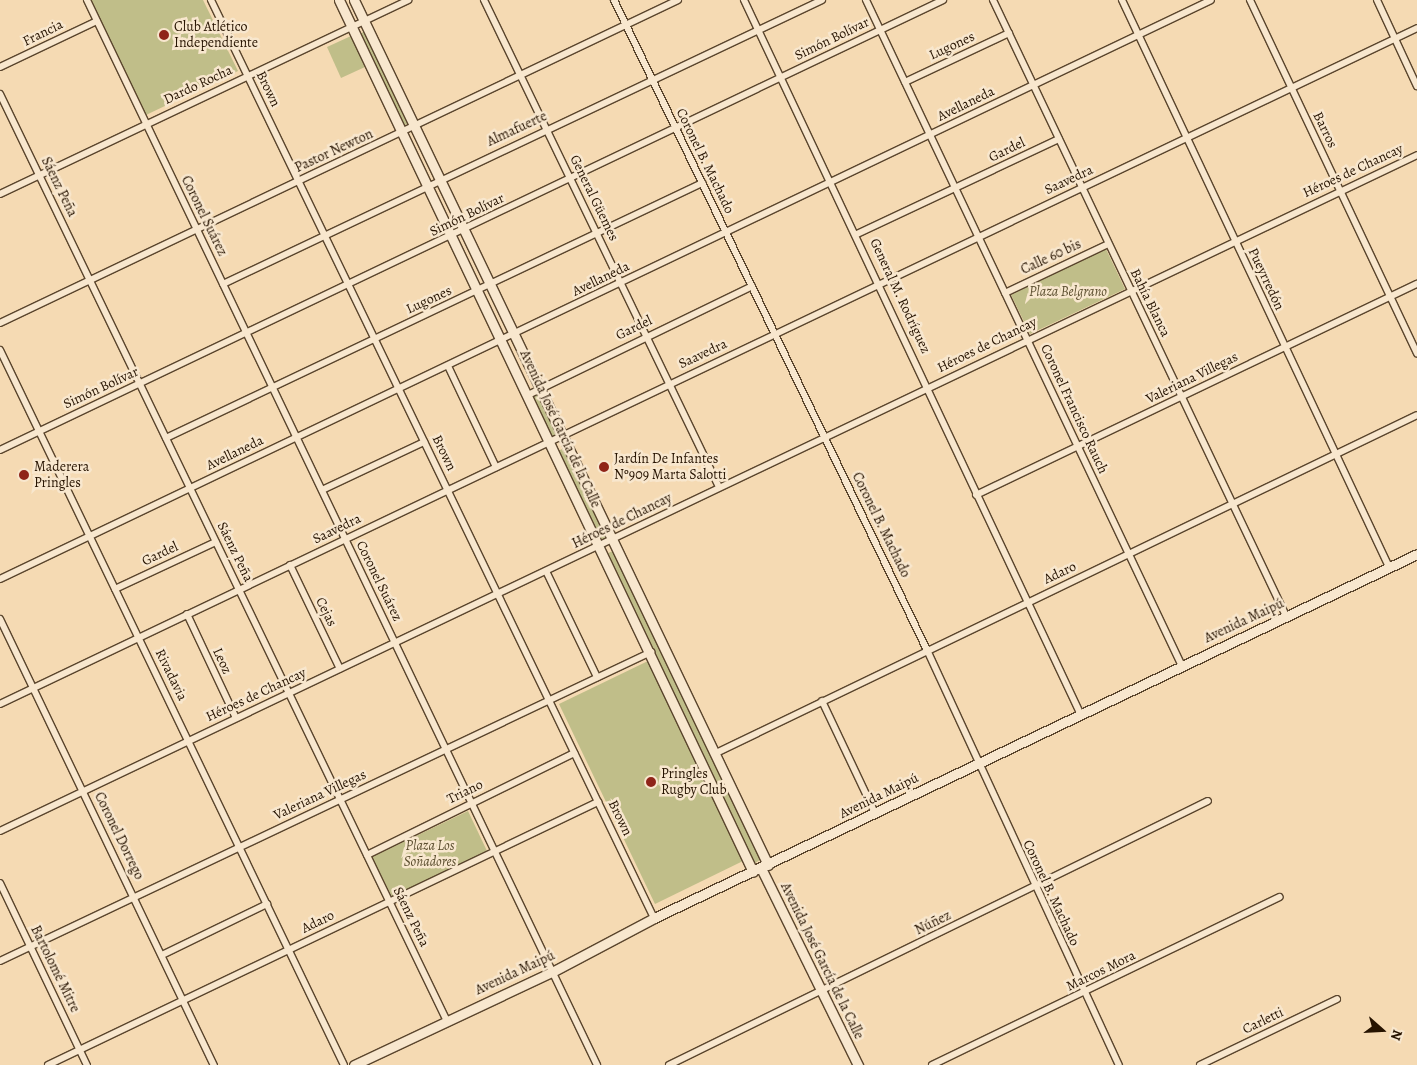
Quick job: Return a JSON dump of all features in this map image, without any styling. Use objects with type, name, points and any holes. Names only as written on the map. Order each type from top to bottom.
[{"type":"main road","name":"Avenida José García de la Calle","points":[[339,0],[429,184],[651,652],[761,868],[858,1065]]},
{"type":"main road","name":"Avenida José García de la Calle","points":[[354,0],[714,754],[761,868]]},
{"type":"main road","name":"Avenida Maipú","points":[[354,1065],[552,972],[654,918],[1080,713],[1417,554]]},
{"type":"street","name":"Coronel Suárez","points":[[87,0],[597,1065]]},
{"type":"street","name":"Brown","points":[[212,0],[654,918]]},
{"type":"street","name":"Dardo Rocha","points":[[0,194],[408,0]]},
{"type":"street","name":"General Güemes","points":[[484,0],[719,487]]},
{"type":"street","name":"Coronel B. Machado","points":[[614,0],[927,650],[1034,888],[1119,1065]]},
{"type":"street","name":"Pastor Newton","points":[[0,323],[414,128],[678,0]]},
{"type":"street","name":"General M. Rodríguez","points":[[744,0],[881,283],[976,495],[1080,713]]},
{"type":"street","name":"Almafuerte","points":[[223,284],[439,179],[822,0]]},
{"type":"street","name":"Coronel Francisco Rauch","points":[[866,0],[1182,666]]},
{"type":"street","name":"Simón Bolívar","points":[[0,450],[453,236],[570,178],[944,0]]},
{"type":"street","name":"Bahía Blanca","points":[[993,0],[1286,616]]},
{"type":"street","name":"Pueyrredón","points":[[1122,0],[1234,242],[1389,567]]},
{"type":"street","name":"Avellaneda","points":[[0,579],[514,336],[1211,0]]},
{"type":"street","name":"Barros","points":[[1250,0],[1417,353]]},
{"type":"street","points":[[1377,0],[1417,86]]},
{"type":"street","name":"Francia","points":[[0,67],[97,21]]},
{"type":"street","name":"Saavedra","points":[[0,704],[1417,28]]},
{"type":"street","name":"Lugones","points":[[905,82],[1009,33]]},
{"type":"street","name":"Sáenz Peña","points":[[0,94],[389,902],[448,1020]]},
{"type":"street","name":"Gardel","points":[[857,234],[1059,139]]},
{"type":"street","name":"Héroes de Chancay","points":[[0,831],[188,740],[600,546],[1130,289],[1417,155]]},
{"type":"street","name":"Lugones","points":[[166,438],[702,183]]},
{"type":"street","name":"Calle 60 bis","points":[[1005,293],[1108,244]]},
{"type":"street","name":"Valeriana Villegas","points":[[976,495],[1417,284]]},
{"type":"street","name":"Gardel","points":[[528,395],[752,286]]},
{"type":"street","name":"Rivadavia","points":[[0,350],[344,1065]]},
{"type":"street","points":[[448,366],[496,467]]},
{"type":"street","name":"Adaro","points":[[714,754],[1417,415]]},
{"type":"street","points":[[322,490],[424,442]]},
{"type":"street","name":"Gardel","points":[[115,589],[216,542]]},
{"type":"street","name":"Cejas","points":[[290,565],[340,669]]},
{"type":"street","points":[[546,571],[597,677]]},
{"type":"street","name":"Leoz","points":[[187,614],[236,718]]},
{"type":"street","name":"Coronel Dorrego","points":[[0,618],[214,1065]]},
{"type":"street","name":"Valeriana Villegas","points":[[0,961],[446,750],[548,699],[651,652]]},
{"type":"street","points":[[822,701],[875,813]]},
{"type":"street","name":"Triano","points":[[367,855],[574,753]]},
{"type":"street","name":"Núñez","points":[[669,1065],[822,992],[1208,801]]},
{"type":"street","name":"Adaro","points":[[48,1065],[598,802]]},
{"type":"street","name":"Bartolomé Mitre","points":[[0,883],[87,1065]]},
{"type":"street","name":"Marcos Mora","points":[[932,1065],[1084,994],[1280,897]]},
{"type":"street","points":[[162,955],[267,904]]},
{"type":"street","name":"Carletti","points":[[1200,1065],[1336,999]]},
{"type":"green space","name":"Club Atlético Independiente","points":[[91,0],[203,0],[238,71],[146,115]]},
{"type":"green space","points":[[365,31],[409,123],[403,126],[360,34]]},
{"type":"green space","points":[[351,36],[365,67],[341,78],[327,47]]},
{"type":"green space","name":"Plaza Belgrano","points":[[1106,249],[1125,289],[1030,334],[1011,295]]},
{"type":"green space","points":[[538,394],[558,435],[552,438],[533,397]]},
{"type":"green space","points":[[564,448],[607,538],[601,541],[558,451]]},
{"type":"green space","points":[[613,551],[760,860],[755,863],[608,553]]},
{"type":"green space","name":"Pringles Rugby Club","points":[[648,661],[743,861],[655,904],[559,704]]},
{"type":"green space","name":"Plaza Los Soñadores","points":[[468,811],[487,851],[392,897],[372,857]]},
{"type":"place","name":"Club Atlético Independiente","points":[[164,35]]},
{"type":"place","name":"Jardín De Infantes Nº909 Marta Salotti","points":[[604,467]]},
{"type":"place","name":"Maderera Pringles","points":[[24,475]]},
{"type":"place","name":"Pringles Rugby Club","points":[[651,782]]}]
